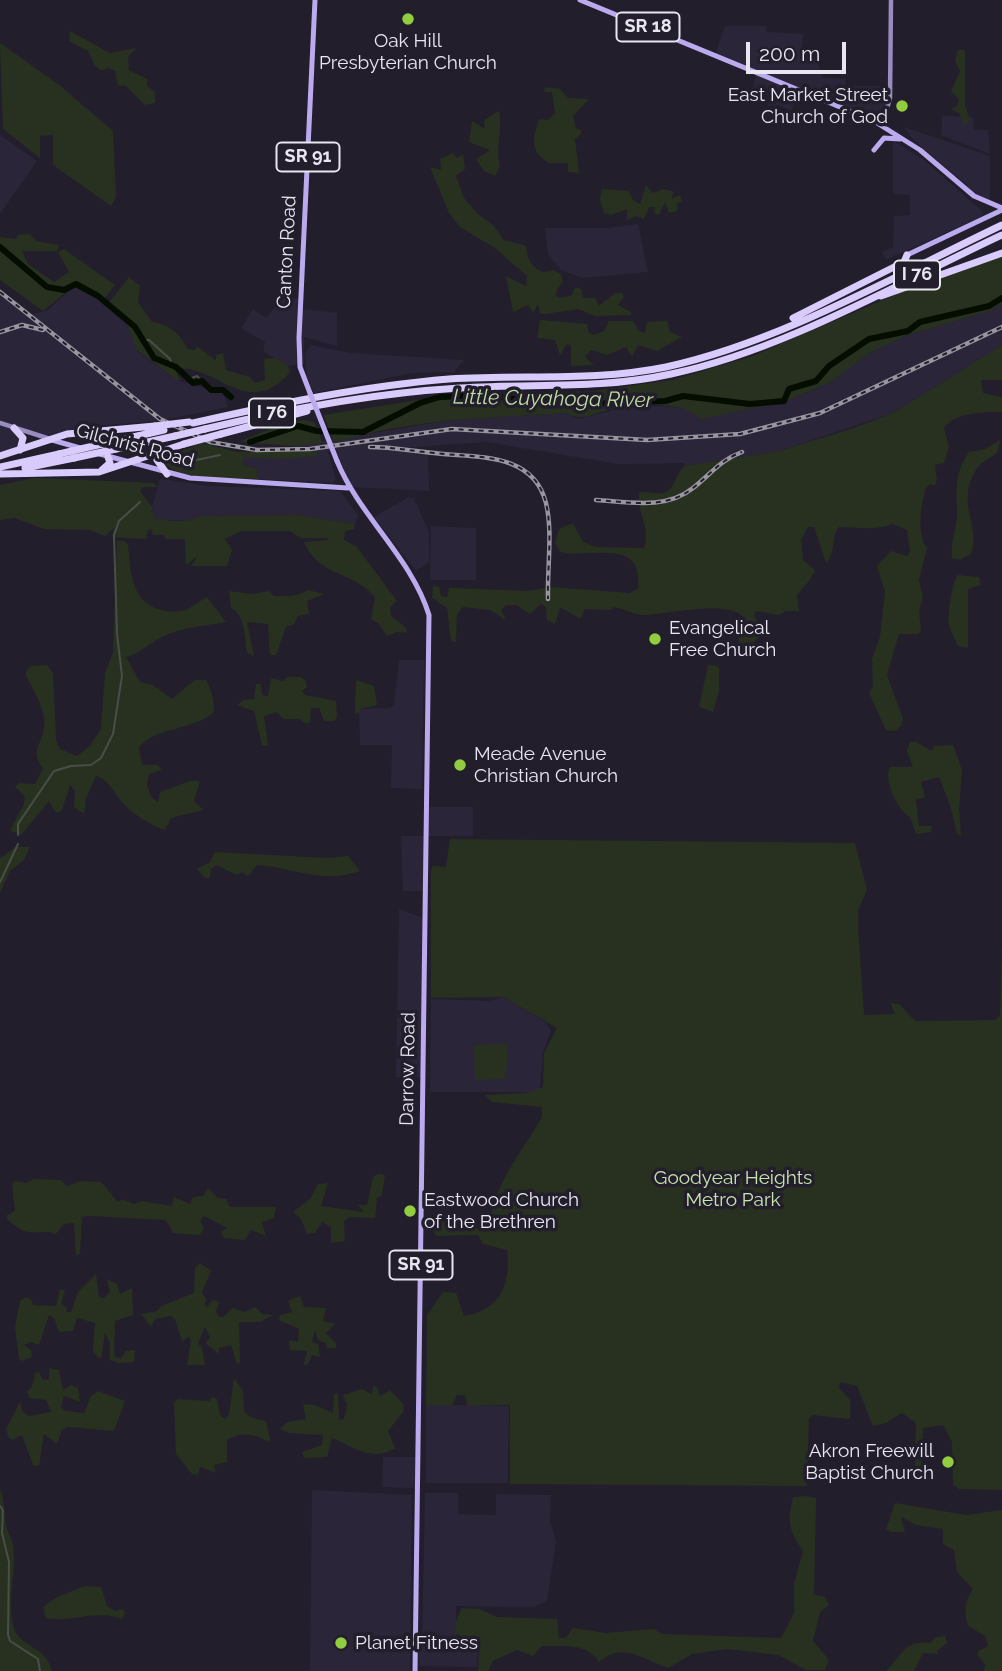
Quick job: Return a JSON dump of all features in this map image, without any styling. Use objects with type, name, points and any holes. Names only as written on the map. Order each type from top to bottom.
[{"type":"highway","name":"I 76","points":[[0,467],[277,404],[429,381],[577,378],[640,371],[699,359],[766,336],[1002,225]]},
{"type":"highway","name":"I 76","points":[[0,474],[341,402],[451,388],[563,388],[655,378],[741,354],[1002,235]]},
{"type":"highway","points":[[831,315],[1002,253]]},
{"type":"highway","points":[[766,336],[794,318],[904,262],[907,255]]},
{"type":"highway","points":[[0,474],[99,472],[130,464],[184,444],[341,402]]},
{"type":"highway","points":[[0,456],[85,430],[191,423]]},
{"type":"highway","points":[[15,428],[23,438],[20,450]]},
{"type":"highway","points":[[167,474],[157,460],[168,449]]},
{"type":"highway","points":[[99,472],[108,466],[108,457]]},
{"type":"main road","name":"Canton Road","points":[[315,0],[299,338],[300,367],[348,488]]},
{"type":"main road","name":"SR 18","points":[[580,0],[882,125],[904,139],[980,200],[1002,209]]},
{"type":"main road","points":[[882,125],[890,98],[891,0]]},
{"type":"main road","points":[[874,150],[884,138],[904,139]]},
{"type":"main road","points":[[980,200],[986,209],[983,219]]},
{"type":"main road","points":[[907,255],[1002,209]]},
{"type":"main road","name":"Gilchrist Road","points":[[0,423],[167,474],[348,488]]},
{"type":"main road","name":"Darrow Road","points":[[348,488],[413,578],[429,615],[415,1671]]},
{"type":"shaded area","points":[[725,26],[766,26],[766,32],[803,34],[802,51],[818,60],[822,77],[845,79],[846,86],[890,86],[882,125],[715,55]]},
{"type":"shaded area","points":[[756,75],[799,93],[791,111],[778,105],[768,106],[767,93],[752,90]]},
{"type":"shaded area","points":[[942,116],[973,117],[974,130],[988,130],[990,154],[941,135]]},
{"type":"shaded area","points":[[903,127],[990,156],[990,205],[967,190],[968,186],[918,144]]},
{"type":"shaded area","points":[[0,135],[37,161],[0,214]]},
{"type":"shaded area","points":[[893,141],[924,160],[983,212],[981,217],[886,260],[882,252],[893,247],[894,216],[910,215],[910,195],[893,194]]},
{"type":"shaded area","points":[[638,224],[648,272],[583,278],[561,270],[548,254],[545,228],[609,228]]},
{"type":"shaded area","points":[[76,284],[98,296],[125,320],[136,349],[145,357],[176,380],[223,393],[228,407],[159,421],[78,427],[48,439],[16,429],[22,446],[0,456],[0,294],[27,316],[48,310]]},
{"type":"shaded area","points":[[284,297],[301,299],[301,309],[337,313],[337,346],[304,337],[304,363],[288,366],[263,351],[265,342],[241,328],[253,309],[266,318]]},
{"type":"shaded area","points":[[1002,304],[1002,345],[893,413],[779,451],[685,466],[684,463],[618,464],[486,442],[386,449],[428,455],[429,491],[352,487],[336,451],[328,452],[336,479],[332,483],[258,479],[257,469],[242,464],[244,457],[317,453],[297,452],[295,446],[451,420],[565,413],[579,419],[625,407],[663,406],[690,409],[789,400],[831,382],[868,354],[905,336],[990,311]]},
{"type":"shaded area","points":[[310,345],[351,353],[464,360],[454,372],[412,373],[314,393],[307,377],[305,354]]},
{"type":"shaded area","points":[[160,479],[209,486],[340,491],[358,515],[355,524],[297,515],[200,516],[194,521],[161,520],[154,518],[152,507]]},
{"type":"shaded area","points":[[409,497],[414,499],[429,531],[429,562],[416,571],[374,517]]},
{"type":"shaded area","points":[[431,526],[476,528],[476,580],[430,580]]},
{"type":"shaded area","points":[[399,660],[424,660],[422,789],[391,788],[392,745],[360,745],[359,709],[390,708],[394,705]]},
{"type":"shaded area","points":[[426,807],[473,807],[473,836],[426,836]]},
{"type":"shaded area","points":[[401,836],[426,836],[426,891],[403,891]]},
{"type":"shaded area","points":[[399,909],[426,919],[424,1077],[396,1077]]},
{"type":"shaded area","points":[[503,997],[545,1022],[551,1031],[543,1052],[540,1090],[430,1092],[431,999],[489,1001]]},
{"type":"shaded area","points":[[426,1405],[509,1406],[508,1483],[426,1483]]},
{"type":"shaded area","points":[[383,1457],[418,1457],[418,1488],[382,1487]]},
{"type":"shaded area","points":[[312,1490],[412,1495],[410,1671],[310,1671]]},
{"type":"shaded area","points":[[425,1493],[458,1493],[458,1514],[496,1515],[496,1494],[551,1495],[550,1522],[556,1541],[547,1601],[534,1607],[456,1606],[456,1639],[478,1640],[477,1667],[419,1666]]},
{"type":"green space","points":[[70,31],[110,53],[136,48],[128,57],[129,70],[147,79],[147,86],[155,92],[155,103],[145,105],[126,86],[118,85],[115,71],[109,68],[101,70],[95,66],[88,51],[69,41]]},
{"type":"green space","points":[[0,43],[58,84],[113,131],[116,197],[111,206],[53,165],[53,135],[40,136],[40,158],[3,129]]},
{"type":"green space","points":[[958,50],[965,50],[965,104],[970,121],[964,125],[959,113],[951,109],[957,106],[959,100],[951,91],[960,71],[955,61]]},
{"type":"green space","points":[[545,87],[560,89],[568,98],[589,99],[573,116],[576,128],[581,130],[581,134],[575,139],[579,173],[568,172],[568,163],[549,163],[535,149],[534,139],[539,119],[548,120],[555,113],[552,92],[544,92]]},
{"type":"green space","points":[[499,111],[500,166],[495,176],[484,171],[476,159],[490,150],[469,142],[472,121],[485,129],[484,120]]},
{"type":"green space","points":[[453,153],[457,158],[463,154],[465,169],[456,176],[464,198],[478,214],[493,225],[504,240],[526,246],[528,257],[534,266],[542,271],[553,270],[561,274],[563,282],[557,289],[556,296],[560,298],[572,295],[575,287],[581,289],[583,298],[595,298],[599,306],[615,293],[622,293],[624,297],[618,305],[631,312],[631,315],[595,316],[578,309],[540,314],[538,304],[533,313],[528,305],[513,312],[506,276],[526,286],[527,276],[495,248],[460,227],[449,213],[430,167],[441,170],[440,159]]},
{"type":"green space","points":[[646,185],[653,193],[663,189],[674,192],[671,199],[680,195],[682,201],[677,204],[677,211],[669,213],[665,202],[659,215],[654,213],[655,207],[649,207],[644,219],[636,216],[627,220],[627,209],[611,215],[604,213],[600,199],[602,189],[629,191],[632,199],[640,204]]},
{"type":"green space","points":[[30,234],[36,241],[59,245],[57,251],[22,251],[28,264],[54,282],[69,272],[58,252],[64,249],[115,285],[103,301],[76,284],[43,311],[0,280],[0,237],[16,239],[18,235]]},
{"type":"green space","points":[[1002,255],[1002,304],[990,311],[905,336],[868,354],[831,382],[789,400],[701,419],[671,406],[646,405],[612,409],[584,417],[565,413],[451,420],[388,429],[333,442],[324,415],[449,395],[593,391],[672,380],[753,356],[913,287]]},
{"type":"green space","points":[[129,277],[140,286],[138,302],[152,322],[173,331],[188,349],[195,350],[197,346],[216,361],[216,355],[223,353],[226,370],[250,377],[255,383],[265,380],[264,359],[276,358],[288,366],[290,372],[275,386],[260,392],[232,387],[190,369],[175,369],[180,380],[176,380],[136,349],[125,320],[107,305]]},
{"type":"green space","points":[[540,320],[587,324],[589,333],[594,335],[604,331],[609,321],[633,321],[639,331],[645,333],[647,322],[667,321],[670,332],[682,337],[657,351],[638,345],[632,357],[626,347],[607,355],[591,350],[585,357],[594,365],[571,366],[571,345],[567,344],[560,355],[555,340],[537,338]]},
{"type":"green space","points":[[1002,345],[1002,380],[981,380],[983,393],[1002,397],[1002,412],[970,414],[949,423],[944,428],[949,447],[944,463],[935,465],[935,486],[931,484],[926,487],[920,519],[927,548],[919,580],[923,597],[919,611],[921,631],[918,634],[899,634],[887,675],[903,719],[901,726],[895,731],[886,730],[869,693],[873,686],[872,659],[880,637],[885,592],[877,566],[891,551],[907,556],[910,552],[907,530],[893,524],[873,528],[839,527],[826,563],[814,527],[808,527],[801,540],[803,560],[815,570],[797,595],[799,611],[786,611],[779,615],[756,611],[754,616],[765,632],[748,647],[738,642],[743,617],[724,609],[695,609],[642,615],[615,607],[610,610],[585,609],[580,619],[560,607],[555,624],[547,620],[546,607],[541,604],[530,614],[516,605],[506,605],[501,610],[506,620],[490,610],[463,607],[457,614],[456,642],[451,641],[447,608],[432,598],[433,586],[439,587],[441,596],[447,597],[449,588],[527,591],[552,587],[629,593],[638,589],[638,572],[633,562],[612,553],[560,552],[555,542],[559,529],[573,523],[583,542],[595,547],[644,548],[646,534],[639,493],[667,491],[685,466],[779,451],[854,428],[893,413]]},
{"type":"green space","points":[[303,420],[314,422],[323,443],[295,446],[239,442],[282,424]]},
{"type":"green space","points":[[1000,440],[998,451],[979,465],[971,481],[968,503],[973,533],[971,554],[960,560],[952,558],[961,466],[969,452],[985,449]]},
{"type":"green space","points":[[202,443],[237,452],[317,452],[317,456],[280,459],[244,457],[242,464],[257,469],[258,479],[191,475],[168,467],[160,459]]},
{"type":"green space","points":[[34,478],[153,483],[158,487],[143,487],[140,491],[152,507],[154,518],[165,520],[184,521],[200,516],[297,515],[355,524],[354,529],[345,531],[344,540],[356,546],[397,601],[390,607],[391,616],[406,628],[407,633],[397,632],[387,636],[379,624],[371,619],[375,597],[356,582],[318,562],[304,542],[328,540],[327,538],[301,538],[290,531],[242,531],[225,539],[232,550],[227,566],[191,566],[198,556],[186,565],[185,539],[165,539],[164,535],[153,535],[151,529],[148,530],[146,539],[112,537],[114,528],[105,536],[90,530],[44,529],[15,518],[0,520],[0,485]]},
{"type":"green space","points":[[117,541],[124,541],[128,545],[135,587],[139,595],[154,608],[177,612],[188,609],[207,597],[226,622],[176,631],[126,657],[140,682],[153,685],[172,699],[195,680],[206,680],[214,712],[196,723],[156,735],[139,747],[142,765],[158,765],[162,770],[149,774],[147,785],[151,797],[158,802],[160,792],[190,781],[200,781],[194,801],[203,810],[171,818],[165,830],[132,812],[108,784],[96,776],[86,798],[84,814],[74,807],[75,791],[70,785],[62,810],[56,813],[49,801],[21,835],[10,830],[24,804],[25,796],[15,787],[19,783],[35,784],[43,769],[37,752],[43,734],[43,714],[25,674],[30,666],[47,665],[53,673],[56,739],[60,749],[77,756],[89,747],[101,729],[105,673],[113,653]]},
{"type":"green space","points":[[958,575],[979,577],[981,585],[968,589],[968,648],[958,646],[949,625],[950,599]]},
{"type":"green space","points":[[308,590],[324,594],[307,601],[309,614],[298,616],[294,624],[286,627],[276,655],[270,655],[268,624],[247,622],[254,656],[247,653],[244,628],[236,611],[231,608],[229,591],[252,594],[269,591],[274,596],[283,596]]},
{"type":"green space","points":[[708,665],[718,666],[719,669],[719,691],[713,712],[699,707]]},
{"type":"green space","points":[[288,677],[301,677],[306,681],[307,687],[302,691],[305,695],[336,701],[337,717],[334,721],[324,721],[319,708],[311,708],[310,722],[306,724],[300,719],[284,719],[276,712],[264,716],[268,746],[262,745],[254,711],[237,705],[243,700],[254,699],[256,684],[261,684],[262,695],[268,696],[271,678],[283,681]]},
{"type":"green space","points":[[356,680],[374,686],[377,705],[360,709],[359,713],[355,714]]},
{"type":"green space","points":[[910,742],[916,742],[932,751],[934,746],[953,745],[962,770],[959,809],[961,835],[957,834],[939,777],[921,782],[925,797],[916,800],[919,826],[932,826],[931,832],[916,834],[910,817],[897,802],[890,787],[888,773],[890,767],[913,767],[907,751]]},
{"type":"green space","name":"Goodyear Heights Metro Park","points":[[450,839],[855,843],[867,890],[858,910],[864,1015],[895,1014],[890,1003],[899,1004],[915,1021],[995,1020],[1000,1016],[1002,943],[1002,1490],[959,1489],[953,1485],[952,1442],[943,1425],[923,1428],[921,1475],[915,1466],[916,1423],[902,1413],[886,1423],[873,1426],[857,1386],[840,1382],[839,1388],[850,1400],[850,1419],[812,1415],[809,1418],[807,1486],[510,1484],[510,1405],[467,1406],[465,1395],[457,1395],[452,1406],[426,1405],[427,1315],[443,1292],[456,1293],[464,1316],[486,1308],[494,1302],[505,1285],[508,1263],[507,1250],[483,1244],[478,1235],[437,1236],[433,1231],[450,1212],[455,1214],[457,1229],[489,1228],[501,1185],[542,1117],[542,1107],[492,1102],[485,1095],[526,1093],[543,1087],[544,1053],[557,1028],[503,997],[431,998],[431,871],[433,866],[446,867]]},
{"type":"green space","points":[[16,847],[30,847],[24,860],[10,871],[0,893],[0,858]]},
{"type":"green space","points":[[215,852],[327,858],[348,856],[360,871],[346,875],[320,876],[257,865],[248,876],[242,872],[237,875],[216,865],[211,869],[210,878],[205,878],[197,869],[210,862]]},
{"type":"green space","points":[[508,1044],[506,1079],[475,1080],[474,1045]]},
{"type":"green space","points":[[378,1174],[385,1175],[382,1195],[377,1198],[375,1218],[350,1217],[344,1221],[345,1241],[331,1243],[331,1227],[322,1222],[315,1233],[307,1234],[301,1219],[293,1212],[310,1199],[318,1184],[328,1183],[321,1206],[364,1212],[358,1205],[367,1205],[373,1177]]},
{"type":"green space","points":[[34,1179],[61,1180],[67,1186],[81,1181],[101,1182],[118,1202],[122,1199],[134,1204],[142,1201],[172,1206],[174,1197],[190,1204],[193,1197],[203,1196],[208,1188],[218,1198],[226,1199],[230,1207],[276,1207],[274,1218],[262,1222],[266,1236],[251,1230],[245,1240],[224,1238],[221,1232],[227,1228],[204,1216],[200,1221],[204,1228],[200,1235],[173,1233],[166,1220],[82,1217],[80,1254],[76,1255],[74,1223],[64,1224],[55,1235],[51,1232],[23,1231],[7,1219],[7,1215],[15,1211],[12,1184],[15,1181],[26,1183]]},
{"type":"green space","points":[[200,1263],[211,1271],[202,1292],[206,1299],[205,1304],[207,1307],[213,1300],[219,1302],[216,1312],[219,1317],[223,1317],[233,1308],[244,1312],[256,1307],[262,1314],[273,1315],[260,1322],[239,1322],[240,1363],[237,1364],[231,1345],[219,1348],[219,1354],[205,1343],[210,1337],[205,1327],[198,1344],[202,1347],[205,1365],[187,1365],[191,1340],[189,1337],[182,1341],[175,1319],[171,1316],[155,1319],[151,1327],[141,1314],[157,1311],[161,1306],[194,1293],[195,1268]]},
{"type":"green space","points":[[96,1274],[99,1297],[104,1298],[110,1292],[107,1279],[117,1284],[120,1294],[132,1288],[133,1315],[115,1321],[114,1352],[115,1357],[121,1358],[126,1351],[135,1350],[134,1362],[119,1363],[110,1360],[110,1343],[105,1333],[101,1359],[93,1352],[95,1323],[77,1318],[73,1331],[59,1332],[54,1318],[49,1315],[39,1345],[31,1342],[24,1345],[31,1350],[32,1357],[23,1361],[19,1359],[15,1327],[20,1301],[26,1297],[31,1299],[33,1305],[56,1306],[60,1289],[65,1290],[61,1304],[67,1308],[66,1312],[71,1312],[78,1292]]},
{"type":"green space","points":[[300,1296],[304,1307],[326,1308],[323,1321],[335,1324],[326,1333],[336,1343],[336,1348],[327,1348],[326,1343],[318,1340],[315,1330],[312,1342],[318,1344],[320,1357],[312,1355],[307,1366],[304,1364],[307,1351],[290,1350],[289,1340],[298,1342],[299,1329],[279,1320],[280,1315],[292,1312],[288,1301]]},
{"type":"green space","points":[[49,1368],[59,1370],[63,1390],[71,1385],[78,1388],[80,1402],[64,1396],[61,1407],[65,1411],[84,1413],[91,1396],[98,1391],[125,1401],[114,1431],[68,1427],[62,1430],[57,1444],[44,1434],[39,1466],[33,1465],[22,1435],[13,1440],[9,1438],[6,1429],[20,1402],[23,1412],[29,1416],[51,1412],[46,1400],[29,1398],[27,1391],[32,1387],[35,1373],[39,1372],[43,1380],[49,1379]]},
{"type":"green space","points":[[234,1378],[243,1391],[244,1412],[253,1418],[266,1421],[269,1442],[248,1435],[233,1437],[227,1440],[227,1462],[214,1465],[216,1473],[200,1467],[198,1475],[192,1474],[176,1454],[174,1402],[178,1399],[209,1401],[213,1397],[217,1399],[220,1415],[225,1419],[229,1415]]},
{"type":"green space","points":[[373,1386],[377,1387],[380,1396],[390,1390],[404,1405],[403,1412],[388,1431],[395,1448],[387,1452],[370,1454],[332,1438],[327,1457],[304,1458],[302,1452],[322,1445],[323,1435],[289,1433],[280,1429],[287,1422],[306,1419],[303,1404],[315,1405],[333,1413],[334,1394],[338,1393],[339,1420],[344,1419],[347,1405],[343,1395],[362,1389],[372,1394]]},
{"type":"green space","points":[[0,1489],[13,1546],[11,1607],[14,1628],[21,1639],[44,1656],[52,1671],[0,1671]]},
{"type":"green space","points":[[793,1497],[816,1498],[814,1594],[825,1597],[829,1605],[820,1612],[813,1641],[829,1660],[825,1670],[806,1670],[778,1655],[727,1649],[692,1654],[668,1668],[625,1652],[608,1656],[599,1662],[581,1648],[542,1646],[533,1656],[517,1650],[493,1661],[488,1671],[478,1671],[480,1642],[456,1634],[456,1621],[462,1608],[479,1609],[497,1617],[557,1619],[559,1638],[566,1638],[573,1628],[606,1633],[654,1629],[662,1634],[781,1638],[794,1613],[794,1584],[803,1551],[790,1526],[791,1506]]},
{"type":"green space","points":[[895,1503],[966,1515],[1002,1510],[1002,1671],[984,1671],[985,1664],[978,1656],[978,1651],[988,1646],[985,1636],[968,1626],[966,1616],[966,1603],[973,1589],[957,1572],[954,1550],[943,1544],[943,1529],[916,1525],[901,1517],[905,1532],[891,1532],[886,1529]]},
{"type":"green space","points":[[85,1586],[101,1587],[107,1606],[115,1611],[123,1609],[125,1613],[122,1619],[103,1615],[46,1618],[43,1607],[57,1597]]},
{"type":"green space","points":[[945,1636],[947,1643],[937,1651],[938,1654],[923,1653],[914,1671],[886,1671],[909,1646],[922,1642],[930,1643],[936,1637]]},
{"type":"waterway","name":"Little Cuyahoga River","points":[[0,247],[47,287],[64,290],[76,284],[98,296],[135,327],[154,358],[176,367],[193,383],[202,381],[211,390],[223,390],[231,397]]},
{"type":"waterway","name":"Little Cuyahoga River","points":[[250,442],[298,426],[317,431],[363,432],[420,403],[440,397],[488,395],[536,402],[587,404],[665,401],[683,396],[750,404],[784,401],[789,389],[816,381],[829,366],[869,339],[908,331],[920,322],[989,306],[1002,298]]},
{"type":"waterway","name":"Little Cuyahoga River","points":[[143,340],[149,340],[171,363]]},
{"type":"waterway","name":"Little Cuyahoga River","points":[[189,379],[197,376],[202,381]]},
{"type":"waterway","name":"Little Cuyahoga River","points":[[187,462],[220,455]]},
{"type":"waterway","points":[[18,835],[18,824],[54,771],[71,766],[91,765],[101,758],[113,734],[122,676],[117,634],[114,535],[119,521],[140,502]]},
{"type":"waterway","points":[[0,882],[18,844]]},
{"type":"waterway","points":[[0,1506],[3,1510],[2,1533],[9,1562],[8,1635],[10,1641],[38,1659],[40,1671]]},
{"type":"railway","points":[[0,292],[160,419],[210,442],[257,450],[310,449],[452,429],[647,440],[740,434],[820,413],[1002,327]]},
{"type":"railway","points":[[0,332],[22,325],[43,330]]},
{"type":"railway","points":[[370,447],[484,457],[516,466],[529,474],[539,486],[548,514],[548,599]]},
{"type":"railway","points":[[596,500],[647,503],[671,499],[693,488],[721,463],[742,452]]},
{"type":"place","name":"Oak Hill Presbyterian Church","points":[[408,19]]},
{"type":"place","name":"East Market Street Church of God","points":[[902,106]]},
{"type":"place","name":"Evangelical Free Church","points":[[655,639]]},
{"type":"place","name":"Meade Avenue Christian Church","points":[[460,765]]},
{"type":"place","name":"Eastwood Church of the Brethren","points":[[410,1211]]},
{"type":"place","name":"Akron Freewill Baptist Church","points":[[948,1462]]},
{"type":"place","name":"Planet Fitness","points":[[341,1643]]}]
